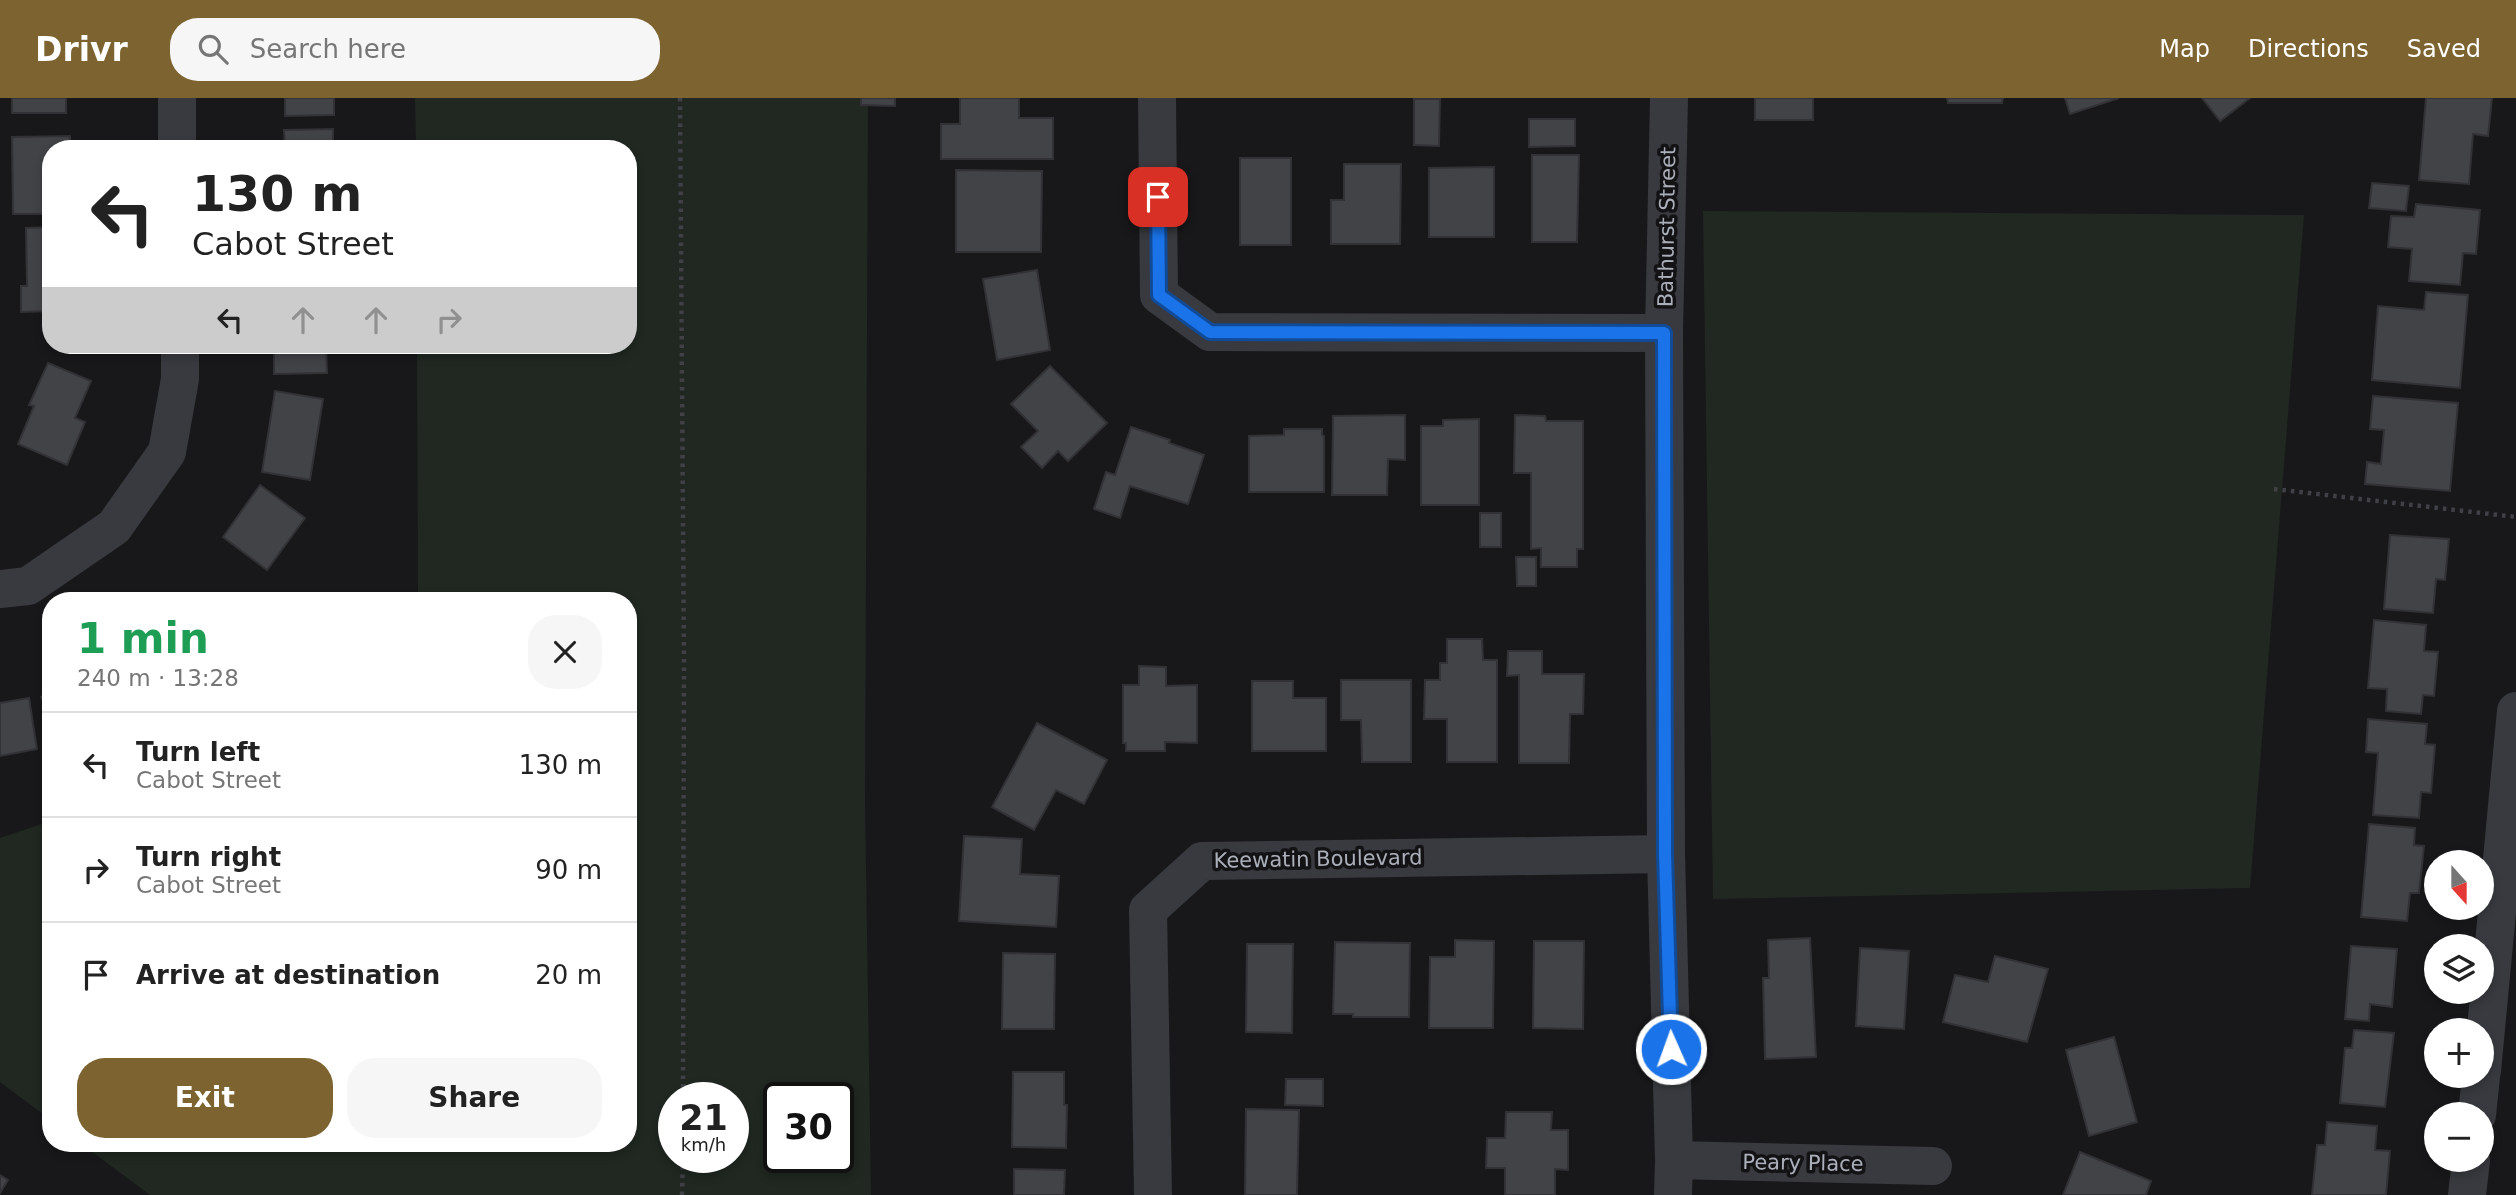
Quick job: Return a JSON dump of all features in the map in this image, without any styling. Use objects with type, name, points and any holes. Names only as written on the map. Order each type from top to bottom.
[{"type":"street","points":[[177,98],[177,140]]},
{"type":"street","points":[[1157,98],[1159,295],[1210,332],[1664,333]]},
{"type":"street","name":"Bathurst Street","points":[[1669,98],[1664,333],[1665,854],[1674,1178]]},
{"type":"street","points":[[0,589],[28,586],[114,527],[167,452],[180,379],[180,354]]},
{"type":"street","points":[[2501,1033],[2516,711]]},
{"type":"street","name":"Keewatin Boulevard","points":[[1153,1195],[1148,909],[1202,861],[1665,854]]},
{"type":"street","name":"Peary Place","points":[[1674,1178],[1933,1166]]},
{"type":"street","points":[[2468,1195],[2470,1172]]},
{"type":"path","points":[[680,98],[684,646],[683,1082]]},
{"type":"path","points":[[2274,489],[2516,517]]},
{"type":"path","points":[[682,1173],[682,1195]]},
{"type":"shaded area","points":[[415,98],[868,98],[865,801],[871,1195],[150,1195],[92,1152],[637,1152],[637,592],[418,592],[417,354],[637,354],[637,140],[416,140]]},
{"type":"shaded area","points":[[1703,211],[2304,215],[2250,888],[1713,899]]},
{"type":"shaded area","points":[[42,824],[42,1113],[0,1082],[0,838]]},
{"type":"building","points":[[12,98],[66,98],[66,113],[12,113]]},
{"type":"building","points":[[285,98],[334,98],[334,115],[285,116]]},
{"type":"building","points":[[861,98],[895,98],[895,106],[861,105]]},
{"type":"building","points":[[960,98],[1019,98],[1019,118],[1053,118],[1053,159],[941,159],[941,124],[960,124]]},
{"type":"building","points":[[1755,98],[1813,98],[1813,120],[1755,120]]},
{"type":"building","points":[[1947,98],[2003,98],[2002,103],[1948,103]]},
{"type":"building","points":[[2065,98],[2119,98],[2070,114]]},
{"type":"building","points":[[2202,98],[2250,98],[2220,121]]},
{"type":"building","points":[[2426,98],[2492,98],[2488,136],[2473,134],[2469,184],[2419,180]]},
{"type":"building","points":[[1414,99],[1440,99],[1439,146],[1414,145]]},
{"type":"building","points":[[1529,119],[1575,119],[1575,146],[1529,147]]},
{"type":"building","points":[[333,129],[333,140],[285,140],[284,130]]},
{"type":"building","points":[[70,136],[70,140],[42,140],[42,214],[13,214],[12,137]]},
{"type":"building","points":[[1532,155],[1579,155],[1577,242],[1532,242]]},
{"type":"building","points":[[1240,158],[1291,158],[1291,245],[1240,245]]},
{"type":"building","points":[[1344,164],[1401,164],[1400,244],[1331,244],[1331,200],[1344,200]]},
{"type":"building","points":[[1494,167],[1494,237],[1429,237],[1429,168]]},
{"type":"building","points":[[956,170],[1042,171],[1041,252],[956,252]]},
{"type":"building","points":[[2372,183],[2409,186],[2406,211],[2369,208]]},
{"type":"building","points":[[2416,204],[2480,210],[2476,254],[2463,253],[2460,285],[2409,281],[2412,249],[2388,247],[2391,216],[2414,217]]},
{"type":"building","points":[[42,227],[42,311],[21,312],[21,286],[27,286],[26,228]]},
{"type":"building","points":[[1037,270],[1050,350],[997,360],[983,279]]},
{"type":"building","points":[[2426,292],[2468,295],[2460,388],[2372,380],[2378,306],[2424,310]]},
{"type":"building","points":[[274,354],[326,354],[327,373],[274,374]]},
{"type":"building","points":[[48,363],[91,381],[75,418],[85,422],[67,465],[18,444],[34,406],[29,405]]},
{"type":"building","points":[[1050,366],[1107,423],[1068,461],[1058,451],[1042,468],[1021,447],[1038,431],[1011,404]]},
{"type":"building","points":[[275,391],[323,399],[310,480],[262,472]]},
{"type":"building","points":[[2373,396],[2458,403],[2450,491],[2365,484],[2367,462],[2381,464],[2384,430],[2370,429]]},
{"type":"building","points":[[1405,415],[1405,460],[1388,459],[1387,495],[1332,495],[1333,416]]},
{"type":"building","points":[[1515,415],[1545,416],[1546,421],[1583,421],[1583,549],[1577,549],[1577,567],[1541,567],[1541,548],[1531,549],[1531,473],[1514,473]]},
{"type":"building","points":[[1479,419],[1479,505],[1421,505],[1421,426],[1443,426],[1443,420]]},
{"type":"building","points":[[1131,427],[1204,455],[1188,504],[1130,486],[1120,518],[1094,509],[1106,472],[1115,475]]},
{"type":"building","points":[[1284,429],[1322,429],[1324,492],[1249,492],[1249,436],[1284,435]]},
{"type":"building","points":[[260,485],[305,518],[267,570],[223,537]]},
{"type":"building","points":[[1480,513],[1501,513],[1501,547],[1480,547]]},
{"type":"building","points":[[2390,535],[2449,539],[2445,580],[2436,579],[2433,613],[2384,609]]},
{"type":"building","points":[[1516,557],[1536,557],[1536,586],[1517,586]]},
{"type":"building","points":[[2374,620],[2426,625],[2424,651],[2438,652],[2434,696],[2423,695],[2421,714],[2386,711],[2387,689],[2368,688]]},
{"type":"building","points":[[1447,639],[1482,639],[1483,660],[1497,660],[1497,762],[1447,762],[1447,719],[1424,719],[1425,680],[1440,680],[1440,663],[1447,663]]},
{"type":"building","points":[[1508,651],[1542,651],[1542,674],[1584,674],[1583,714],[1570,714],[1569,763],[1519,763],[1519,675],[1507,676]]},
{"type":"building","points":[[1139,666],[1166,667],[1166,686],[1197,685],[1197,743],[1165,742],[1165,751],[1126,751],[1126,743],[1123,743],[1123,685],[1139,685]]},
{"type":"building","points":[[1341,680],[1411,680],[1411,762],[1362,762],[1361,720],[1341,720]]},
{"type":"building","points":[[1252,681],[1293,681],[1293,698],[1326,698],[1326,751],[1252,751]]},
{"type":"building","points":[[29,698],[37,749],[0,756],[0,703]]},
{"type":"building","points":[[2368,719],[2427,724],[2425,744],[2435,745],[2431,793],[2421,792],[2419,818],[2373,815],[2378,753],[2366,752]]},
{"type":"building","points":[[1037,723],[1107,760],[1084,804],[1056,790],[1034,830],[992,807]]},
{"type":"building","points":[[2369,824],[2415,828],[2414,845],[2424,846],[2419,893],[2410,893],[2407,921],[2361,917]]},
{"type":"building","points":[[964,836],[1022,839],[1020,874],[1059,876],[1056,927],[959,921]]},
{"type":"building","points":[[1810,938],[1816,1057],[1765,1059],[1763,978],[1769,978],[1768,940]]},
{"type":"building","points":[[1455,940],[1494,941],[1493,1028],[1429,1028],[1430,957],[1455,957]]},
{"type":"building","points":[[1534,941],[1584,941],[1583,1029],[1533,1028]]},
{"type":"building","points":[[1335,942],[1410,943],[1409,1017],[1353,1017],[1353,1014],[1333,1014]]},
{"type":"building","points":[[1247,944],[1293,944],[1292,1033],[1246,1032]]},
{"type":"building","points":[[2351,946],[2397,949],[2392,1007],[2370,1004],[2369,1021],[2345,1019]]},
{"type":"building","points":[[1860,948],[1909,951],[1904,1029],[1856,1026]]},
{"type":"building","points":[[1003,953],[1055,954],[1054,1029],[1002,1029]]},
{"type":"building","points":[[1995,956],[2048,969],[2027,1042],[1943,1022],[1955,975],[1988,982]]},
{"type":"building","points":[[2354,1030],[2394,1033],[2385,1107],[2340,1103],[2345,1048],[2352,1048]]},
{"type":"building","points":[[2114,1037],[2137,1122],[2089,1136],[2066,1050]]},
{"type":"building","points":[[1013,1072],[1064,1072],[1064,1105],[1067,1105],[1066,1148],[1012,1147]]},
{"type":"building","points":[[1286,1079],[1323,1079],[1323,1106],[1285,1105]]},
{"type":"building","points":[[1246,1109],[1299,1110],[1297,1195],[1245,1195]]},
{"type":"building","points":[[1506,1112],[1552,1112],[1551,1130],[1568,1130],[1568,1170],[1555,1169],[1555,1195],[1505,1195],[1505,1168],[1486,1168],[1487,1138],[1505,1138]]},
{"type":"building","points":[[2327,1122],[2377,1126],[2375,1150],[2390,1151],[2386,1195],[2312,1195],[2317,1145],[2325,1145]]},
{"type":"building","points":[[2080,1152],[2151,1181],[2146,1195],[2063,1195]]},
{"type":"building","points":[[1014,1169],[1065,1170],[1064,1195],[1014,1195]]},
{"type":"building","points":[[0,1175],[8,1180],[0,1193]]},
{"type":"route","points":[[1158,197],[1159,295],[1210,332],[1664,333],[1665,854],[1671,1049]]}]
